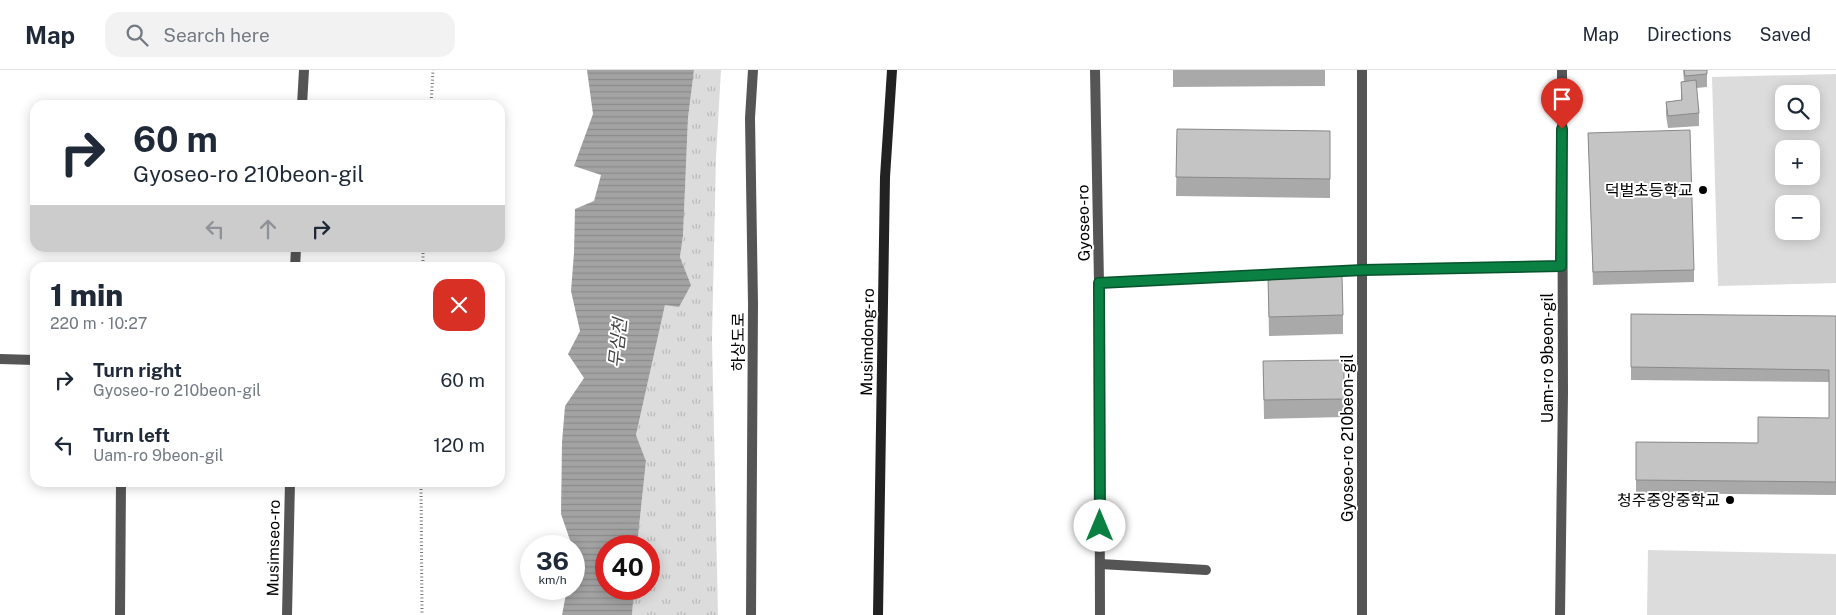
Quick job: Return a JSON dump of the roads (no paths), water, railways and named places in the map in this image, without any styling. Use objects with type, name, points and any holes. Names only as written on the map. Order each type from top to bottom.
[{"type":"main road","name":"Musimdong-ro","points":[[878,615],[885,177],[892,70]]},
{"type":"street","points":[[302,100],[304,70]]},
{"type":"street","name":"하상도로","points":[[751,615],[753,304],[750,118],[753,70]]},
{"type":"street","name":"Gyoseo-ro","points":[[1095,70],[1099,283],[1100,615]]},
{"type":"street","name":"Gyoseo-ro 210beon-gil","points":[[1362,70],[1362,611]]},
{"type":"street","name":"Uam-ro 9beon-gil","points":[[1560,615],[1563,393],[1561,266],[1562,70]]},
{"type":"street","points":[[1099,283],[1363,270],[1561,266]]},
{"type":"street","points":[[0,360],[30,360]]},
{"type":"street","points":[[120,615],[121,487]]},
{"type":"street","name":"Musimseo-ro","points":[[287,615],[290,487]]},
{"type":"street","points":[[1100,564],[1206,570]]},
{"type":"water","name":"무심천","points":[[587,70],[694,70],[688,118],[683,236],[680,257],[691,285],[679,307],[665,305],[636,435],[646,461],[638,535],[595,535],[595,600],[633,600],[632,615],[562,615],[565,600],[585,600],[585,535],[568,535],[561,514],[562,442],[565,406],[584,378],[568,354],[580,331],[571,291],[575,209],[594,201],[601,175],[574,166],[593,114]]},
{"type":"place","name":"덕벌초등학교","points":[[1703,190]]},
{"type":"place","name":"청주중앙중학교","points":[[1730,500]]}]
